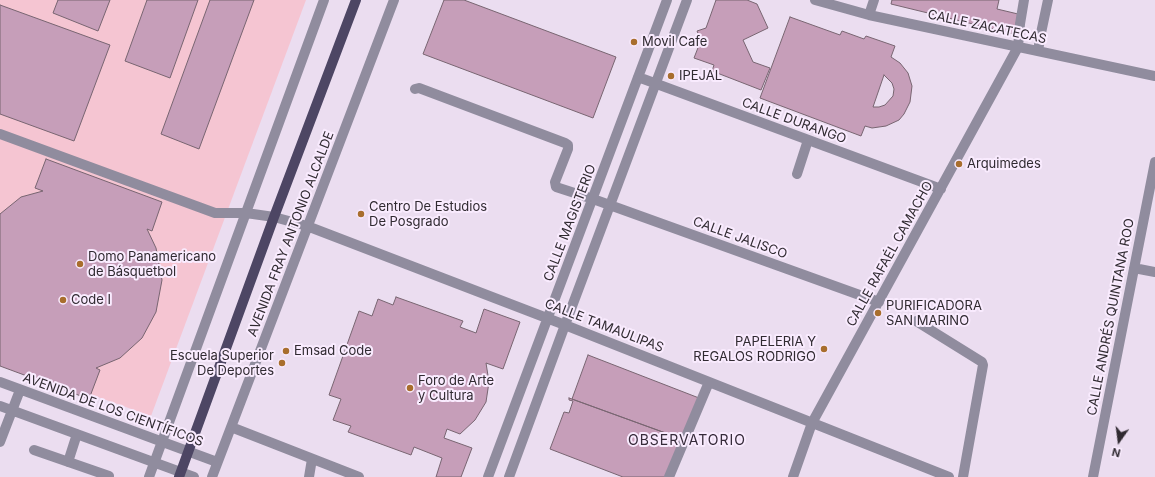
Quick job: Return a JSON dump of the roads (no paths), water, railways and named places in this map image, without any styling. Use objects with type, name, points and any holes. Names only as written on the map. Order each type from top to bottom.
[{"type":"main road","name":"AVENIDA FRAY ANTONIO ALCALDE","points":[[180,475],[274,216],[356,0]]},
{"type":"street","points":[[149,477],[324,0]]},
{"type":"street","name":"AVENIDA FRAY ANTONIO ALCALDE","points":[[212,477],[394,0]]},
{"type":"street","name":"CALLE MAGISTERIO","points":[[488,477],[667,0]]},
{"type":"street","points":[[509,477],[687,0]]},
{"type":"street","name":"CALLE ZACATECAS","points":[[815,0],[869,15],[1155,76]]},
{"type":"street","points":[[869,15],[874,0]]},
{"type":"street","points":[[1018,47],[1024,0]]},
{"type":"street","points":[[1038,51],[1048,0]]},
{"type":"street","name":"CALLE RAFAÉL CAMACHO","points":[[793,477],[812,423],[1018,47]]},
{"type":"street","name":"CALLE DURANGO","points":[[638,77],[941,189]]},
{"type":"street","name":"CALLE JALISCO","points":[[415,89],[419,88],[568,145],[568,149],[554,186],[556,188],[593,199],[879,302]]},
{"type":"street","name":"CALLE TAMAULIPAS","points":[[0,134],[215,213],[246,213],[274,216],[308,226],[565,325],[949,477]]},
{"type":"street","points":[[797,174],[808,140]]},
{"type":"street","name":"CALLE ANDRÉS QUINTANA ROO","points":[[1093,477],[1155,162]]},
{"type":"street","points":[[1134,268],[1155,272]]},
{"type":"street","points":[[916,320],[982,362],[983,366],[963,477]]},
{"type":"street","name":"AVENIDA DE LOS CIENTÍFICOS","points":[[0,382],[217,462]]},
{"type":"street","points":[[669,477],[709,382]]},
{"type":"street","points":[[0,442],[20,390]]},
{"type":"street","points":[[0,406],[154,463],[180,475],[194,477]]},
{"type":"street","points":[[231,427],[359,477]]},
{"type":"street","points":[[68,462],[77,434]]},
{"type":"street","points":[[34,450],[109,476]]},
{"type":"street","points":[[309,477],[312,459]]},
{"type":"place","name":"Movil Cafe","points":[[634,42]]},
{"type":"place","name":"IPEJAL","points":[[671,76]]},
{"type":"place","name":"Arquimedes","points":[[959,164]]},
{"type":"place","name":"Centro De Estudios De Posgrado","points":[[361,214]]},
{"type":"place","name":"Domo Panamericano de Básquetbol","points":[[80,264]]},
{"type":"place","name":"Code I","points":[[63,300]]},
{"type":"place","name":"PURIFICADORA SAN MARINO","points":[[878,313]]},
{"type":"place","name":"PAPELERIA Y REGALOS RODRIGO","points":[[824,349]]},
{"type":"place","name":"Emsad Code","points":[[286,351]]},
{"type":"place","name":"Escuela Superior De Deportes","points":[[282,363]]},
{"type":"place","name":"Foro de Arte y Cultura","points":[[410,388]]},
{"type":"district","name":"OBSERVATORIO","points":[[687,441]]}]
